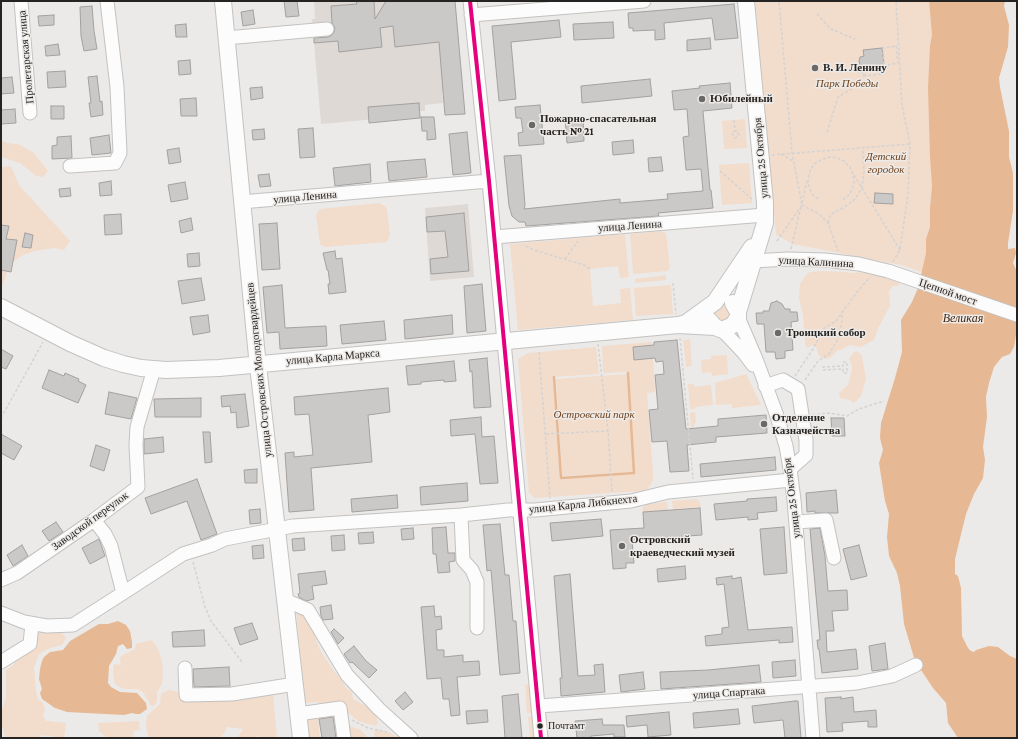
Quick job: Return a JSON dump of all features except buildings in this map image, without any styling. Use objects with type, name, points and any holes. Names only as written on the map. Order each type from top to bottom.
[{"type":"main road","name":"улица Островских Молодогвардейцев","points":[[223,1],[258,364],[301,738]]},
{"type":"main road","name":"улица 25 Октября","points":[[738,314],[764,223],[761,156],[746,1]]},
{"type":"main road","points":[[717,328],[711,324],[708,314],[764,223]]},
{"type":"main road","points":[[724,300],[733,303],[738,314],[733,325],[729,328],[678,325],[686,323],[713,304],[724,300]]},
{"type":"main road","name":"улица Карла Маркса","points":[[1,307],[70,343],[117,362],[141,368],[166,370],[219,368],[678,325]]},
{"type":"street","name":"Пролетарская улица","points":[[21,1],[30,113]]},
{"type":"street","points":[[70,166],[115,163],[120,153],[117,87],[107,1]]},
{"type":"street","points":[[470,1],[489,181],[541,738]]},
{"type":"street","points":[[471,15],[644,1]]},
{"type":"street","points":[[226,38],[327,29]]},
{"type":"street","name":"улица Ленина","points":[[242,202],[489,181]]},
{"type":"street","name":"улица Ленина","points":[[494,237],[764,223]]},
{"type":"street","name":"улица Калинина","points":[[753,261],[788,259],[825,260],[859,264],[888,271],[901,276]]},
{"type":"street","name":"Цепной мост","points":[[901,276],[1017,315]]},
{"type":"street","name":"улица 25 Октября","points":[[738,314],[776,413],[786,446],[791,474],[813,738]]},
{"type":"street","points":[[717,328],[727,335],[744,353],[765,386],[784,380],[794,387],[802,417],[806,440],[806,455],[791,474]]},
{"type":"street","name":"Заводской переулок","points":[[1,580],[17,573],[94,520],[138,487],[136,445],[137,427],[154,369]]},
{"type":"street","name":"улица Карла Либкнехта","points":[[1,613],[32,624],[47,626],[73,626],[122,593],[187,553],[225,539],[293,526],[461,515],[631,500],[660,493],[791,474]]},
{"type":"street","points":[[461,515],[463,560],[472,570],[477,582],[477,628]]},
{"type":"street","points":[[94,520],[106,534],[111,546],[122,593]]},
{"type":"street","points":[[796,522],[826,520],[834,558]]},
{"type":"street","points":[[285,600],[308,610],[348,675],[379,709],[411,738]]},
{"type":"street","points":[[1,662],[30,644],[32,624]]},
{"type":"street","name":"улица Спартака","points":[[539,706],[808,688],[857,683],[892,676],[916,665]]},
{"type":"street","points":[[185,668],[186,695],[232,694],[295,684]]},
{"type":"street","points":[[298,714],[340,708],[344,738]]},
{"type":"path","points":[[777,241],[802,205],[792,153],[779,1]]},
{"type":"path","points":[[888,271],[900,250],[908,194],[910,144],[902,105],[896,1]]},
{"type":"path","points":[[817,14],[831,29],[855,39]]},
{"type":"path","points":[[857,72],[865,73],[872,71],[872,66],[884,65],[883,48],[896,46],[898,63],[887,65],[887,68],[882,74],[866,76],[865,73]]},
{"type":"path","points":[[827,132],[838,97],[858,85],[865,73]]},
{"type":"path","points":[[734,120],[735,131]]},
{"type":"path","points":[[761,156],[910,144]]},
{"type":"path","points":[[828,223],[830,216],[855,199],[862,188],[864,172],[863,147]]},
{"type":"path","points":[[781,154],[794,161]]},
{"type":"path","points":[[793,244],[810,171],[814,164],[829,157],[844,161],[850,167],[900,250]]},
{"type":"path","points":[[720,171],[752,199]]},
{"type":"path","points":[[841,201],[848,196],[852,190],[854,182],[853,174]]},
{"type":"path","points":[[808,179],[811,190],[818,199]]},
{"type":"path","points":[[802,205],[819,214],[828,223],[842,262]]},
{"type":"path","points":[[565,259],[581,238]]},
{"type":"path","points":[[522,243],[534,250],[584,265],[590,269]]},
{"type":"path","points":[[794,387],[823,329],[836,321],[872,274]]},
{"type":"path","points":[[674,283],[694,489]]},
{"type":"path","points":[[794,387],[818,361],[830,354],[837,342],[842,322],[842,313]]},
{"type":"path","points":[[1,418],[48,332]]},
{"type":"path","points":[[598,342],[608,430],[612,493]]},
{"type":"path","points":[[539,352],[550,498]]},
{"type":"path","points":[[843,362],[847,362],[847,373],[843,373],[843,369],[823,370],[823,367],[843,366],[843,362]]},
{"type":"path","points":[[802,417],[829,413],[847,416],[859,409],[884,401]]},
{"type":"path","points":[[546,434],[608,430]]},
{"type":"path","points":[[187,553],[211,621],[242,662]]},
{"type":"path","points":[[348,718],[368,728],[388,732]]},
{"type":"shaded area","points":[[314,1],[455,1],[444,91],[442,91],[443,103],[425,105],[425,111],[420,111],[420,115],[321,124],[312,19],[315,19]]},
{"type":"shaded area","points":[[468,204],[474,277],[430,281],[425,208]]},
{"type":"green space","name":"Парк Победы","points":[[755,1],[929,1],[932,35],[929,67],[932,187],[930,208],[931,227],[926,239],[926,253],[922,272],[901,265],[793,244],[776,235]]},
{"type":"green space","points":[[745,119],[747,148],[724,149],[722,121]]},
{"type":"green space","points":[[1,140],[7,143],[18,144],[34,153],[48,171],[43,177],[36,176],[20,163],[1,157]]},
{"type":"green space","points":[[749,163],[752,203],[722,205],[719,165]]},
{"type":"green space","points":[[11,166],[19,185],[70,241],[64,250],[54,248],[35,251],[23,255],[14,261],[8,269],[1,291],[1,167]]},
{"type":"green space","points":[[379,203],[385,206],[387,210],[390,235],[386,242],[325,247],[320,244],[316,216],[320,209]]},
{"type":"green space","points":[[660,231],[666,233],[670,268],[667,271],[633,274],[630,234]]},
{"type":"green space","points":[[625,234],[629,277],[620,278],[618,266],[590,269],[593,306],[621,303],[620,289],[630,288],[633,320],[518,330],[510,244]]},
{"type":"green space","points":[[824,271],[850,273],[869,272],[897,281],[900,284],[893,286],[889,291],[890,306],[878,328],[874,340],[861,347],[850,345],[838,350],[830,358],[824,359],[819,356],[816,347],[813,345],[807,348],[805,344],[803,315],[799,298],[800,284],[806,275],[810,272]]},
{"type":"green space","points":[[666,275],[666,280],[635,283],[635,279]]},
{"type":"green space","points":[[671,285],[673,314],[636,316],[634,288]]},
{"type":"green space","points":[[721,305],[727,306],[732,316],[720,324],[713,314],[714,311]]},
{"type":"green space","points":[[690,339],[692,366],[686,367],[683,340]]},
{"type":"green space","points":[[652,342],[655,392],[647,393],[653,473],[653,480],[650,486],[647,489],[640,491],[535,498],[529,493],[518,359],[528,353],[596,347],[599,374],[553,377],[560,479],[635,474],[629,372],[603,373],[602,346]]},
{"type":"green space","points":[[857,351],[862,356],[866,379],[861,396],[854,403],[850,400],[840,398],[839,393],[848,385],[852,370],[852,365],[849,359],[853,353]]},
{"type":"green space","points":[[727,355],[728,374],[712,376],[711,372],[702,373],[701,360],[711,359],[711,356]]},
{"type":"green space","name":"Островский парк","points":[[627,374],[634,472],[562,476],[556,379]]},
{"type":"green space","points":[[746,374],[761,405],[732,408],[732,404],[716,405],[715,383]]},
{"type":"green space","points":[[688,384],[694,384],[694,387],[711,385],[713,405],[690,409]]},
{"type":"green space","points":[[695,412],[696,422],[691,431],[690,413]]},
{"type":"green space","points":[[697,499],[701,507],[673,509],[672,501]]},
{"type":"green space","points":[[667,502],[668,510],[642,512],[643,507],[647,504]]},
{"type":"green space","points":[[296,609],[305,616],[313,628],[321,652],[347,689],[352,692],[353,699],[368,707],[376,715],[378,723],[375,726],[358,721],[347,712],[316,702],[305,703]]},
{"type":"green space","points":[[52,629],[62,631],[66,638],[62,645],[50,648],[39,654],[34,667],[36,692],[38,699],[43,703],[45,709],[43,716],[46,721],[66,723],[64,738],[41,735],[39,738],[5,738],[1,724],[1,712],[6,698],[6,670],[13,665],[35,635]]},
{"type":"green space","points":[[151,640],[158,649],[162,661],[163,672],[162,684],[157,692],[157,701],[155,705],[151,706],[143,692],[137,689],[124,689],[116,685],[113,671],[114,664],[121,665],[121,656],[135,649],[136,644]]},
{"type":"green space","points":[[525,684],[530,686],[532,713],[527,713]]},
{"type":"green space","points":[[169,690],[179,692],[273,694],[277,738],[262,738],[258,736],[252,738],[237,738],[243,729],[227,727],[224,734],[219,738],[149,738],[146,727],[147,716],[160,704],[161,694]]},
{"type":"green space","points":[[532,716],[534,738],[530,738],[528,717]]},
{"type":"green space","points":[[318,718],[320,738],[305,738],[303,720]]},
{"type":"green space","points":[[139,721],[140,730],[134,731],[133,738],[107,738],[99,731],[98,723]]},
{"type":"green space","points":[[349,726],[361,730],[367,738],[350,738]]},
{"type":"green space","points":[[375,729],[388,732],[400,738],[374,738]]},
{"type":"water","name":"Великая","points":[[929,1],[1005,1],[1004,6],[1009,25],[1008,47],[999,78],[1009,131],[1009,157],[1013,173],[1013,211],[1008,249],[1015,248],[1016,253],[1013,263],[1017,272],[1017,329],[1014,347],[1010,354],[1002,357],[994,367],[989,383],[986,397],[987,417],[983,447],[985,460],[983,478],[974,494],[966,514],[955,559],[955,574],[958,576],[961,588],[962,636],[968,648],[974,652],[989,646],[998,647],[1010,656],[1017,659],[1017,738],[958,738],[948,723],[946,703],[933,688],[915,661],[904,624],[900,586],[897,573],[889,556],[887,537],[889,514],[885,501],[879,463],[883,450],[880,438],[881,423],[902,352],[901,320],[912,302],[918,288],[926,253],[926,239],[930,227],[932,187],[928,88],[932,35]]},
{"type":"water","points":[[118,621],[126,625],[130,631],[132,648],[127,649],[123,644],[118,646],[116,654],[109,666],[108,683],[111,687],[120,692],[137,693],[146,703],[147,709],[140,714],[132,713],[124,715],[67,712],[55,708],[42,699],[40,693],[42,689],[39,679],[40,669],[44,657],[50,652],[63,650],[70,641],[99,624],[108,624]]},
{"type":"waterway","points":[[554,377],[561,478],[634,473],[628,373]]},
{"type":"transit line","points":[[470,1],[489,181],[541,738]]},
{"type":"place","name":"В. И. Ленину","points":[[815,68]]},
{"type":"place","name":"Юбилейный","points":[[702,99]]},
{"type":"place","name":"Пожарно-спасательная часть № 21","points":[[532,125]]},
{"type":"place","name":"Троицкий собор","points":[[778,333]]},
{"type":"place","name":"Отделение Казначейства","points":[[764,424]]},
{"type":"place","name":"Островский краеведческий музей","points":[[622,546]]},
{"type":"place","name":"Почтамт","points":[[540,726]]},
{"type":"park label","name":"Детский городок","points":[[886,163]]}]
